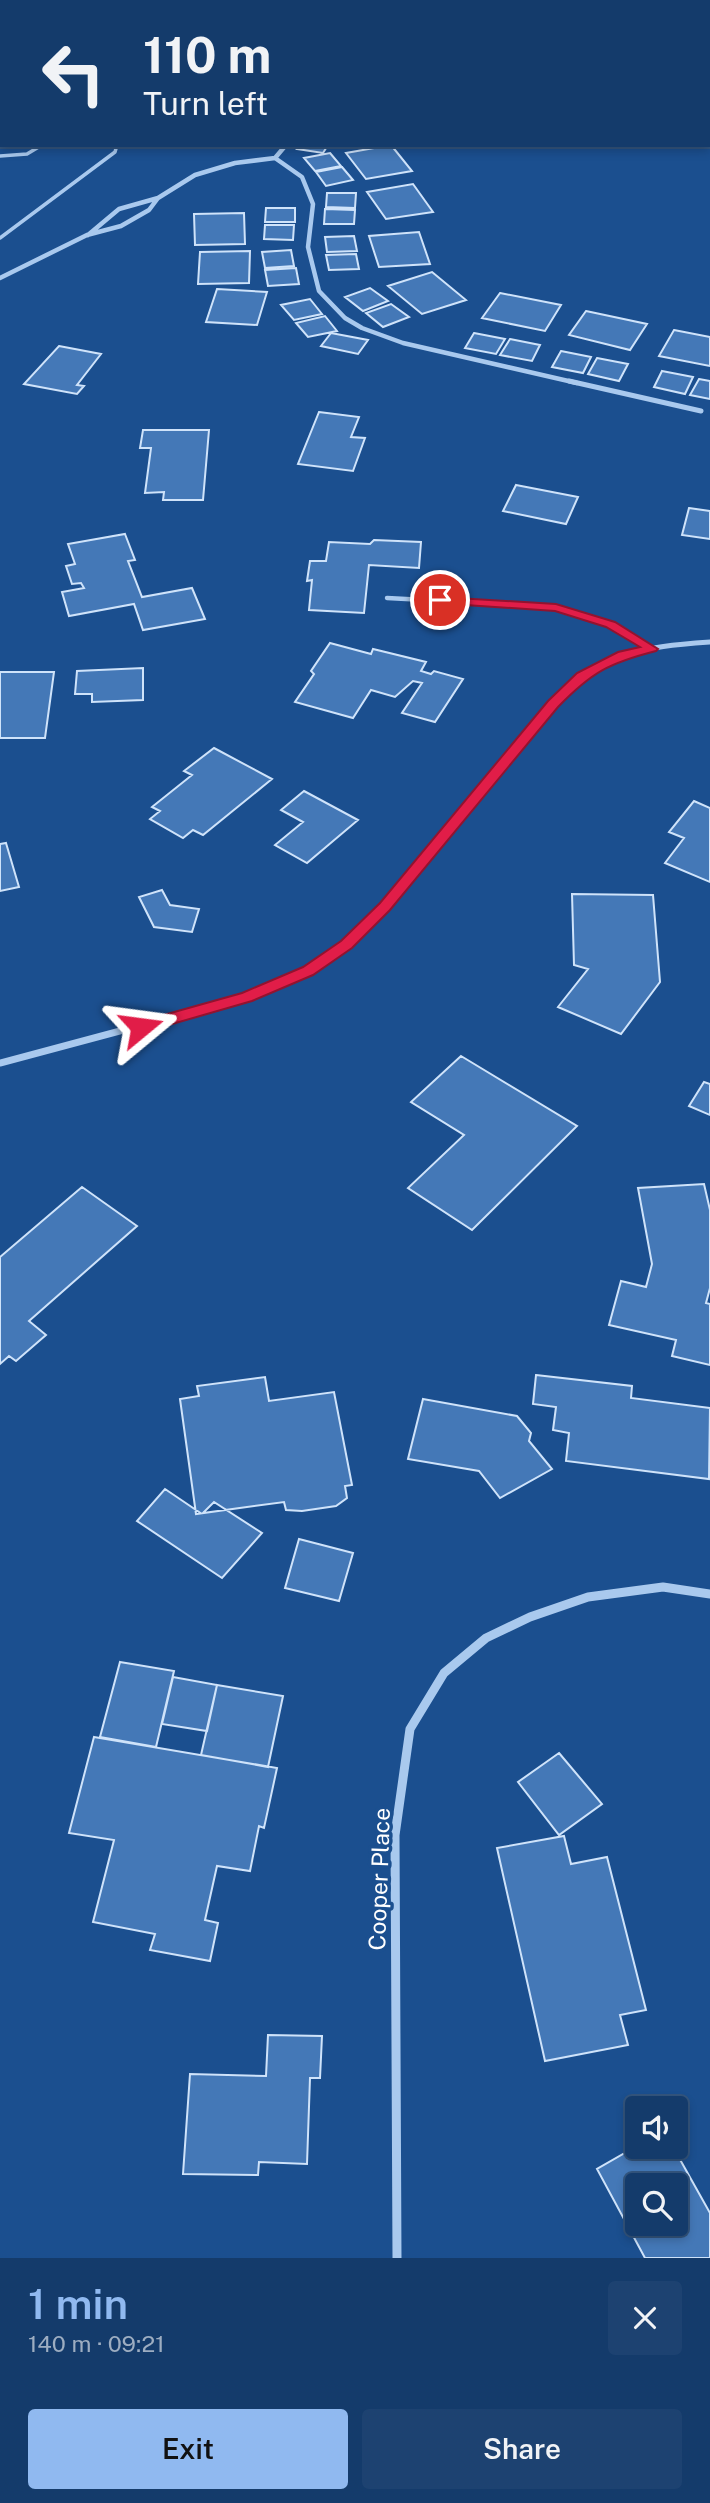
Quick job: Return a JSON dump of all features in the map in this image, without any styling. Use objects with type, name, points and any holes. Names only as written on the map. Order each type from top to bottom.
[{"type":"street","points":[[275,158],[284,147]]},
{"type":"street","points":[[0,278],[88,235],[121,226],[149,210],[158,198],[195,175],[235,163],[275,158],[302,177],[313,204],[308,247],[319,291],[345,318],[362,328],[403,343],[701,411]]},
{"type":"street","points":[[88,235],[104,216],[133,201],[158,198]]},
{"type":"street","points":[[0,1063],[247,998],[308,971],[346,944],[385,906],[544,714],[581,676],[623,655],[710,642]]},
{"type":"street","name":"Cooper Place","points":[[397,2258],[395,1835],[410,1729],[444,1673],[486,1638],[530,1617],[588,1597],[663,1587],[710,1594]]},
{"type":"lane","points":[[0,156],[27,154],[39,147]]},
{"type":"lane","points":[[0,238],[115,152],[116,147]]},
{"type":"lane","points":[[387,598],[556,607],[611,624],[651,649]]},
{"type":"building","points":[[298,147],[327,147],[323,153],[297,149]]},
{"type":"building","points":[[393,147],[412,171],[366,179],[346,153]]},
{"type":"building","points":[[330,153],[341,166],[315,171],[304,158]]},
{"type":"building","points":[[342,167],[353,180],[326,186],[316,172]]},
{"type":"building","points":[[413,184],[433,212],[386,219],[367,192]]},
{"type":"building","points":[[327,193],[356,193],[355,208],[326,207]]},
{"type":"building","points":[[266,208],[295,208],[295,222],[265,222]]},
{"type":"building","points":[[325,209],[355,210],[354,224],[324,224]]},
{"type":"building","points":[[244,213],[245,244],[195,245],[194,214]]},
{"type":"building","points":[[265,225],[294,225],[293,240],[264,239]]},
{"type":"building","points":[[419,232],[430,264],[379,267],[369,236]]},
{"type":"building","points":[[354,236],[357,251],[327,252],[325,237]]},
{"type":"building","points":[[291,250],[294,266],[265,268],[262,252]]},
{"type":"building","points":[[250,251],[249,283],[198,284],[200,252]]},
{"type":"building","points":[[356,254],[359,269],[329,270],[326,255]]},
{"type":"building","points":[[296,268],[299,284],[268,286],[265,270]]},
{"type":"building","points":[[432,272],[466,300],[422,314],[388,286]]},
{"type":"building","points":[[370,288],[388,301],[363,311],[345,297]]},
{"type":"building","points":[[217,289],[267,292],[257,325],[206,322]]},
{"type":"building","points":[[500,293],[561,305],[545,331],[482,318]]},
{"type":"building","points":[[310,299],[322,314],[294,320],[281,305]]},
{"type":"building","points":[[391,304],[409,317],[383,327],[366,313]]},
{"type":"building","points":[[586,311],[647,324],[630,350],[569,335]]},
{"type":"building","points":[[325,316],[337,331],[308,337],[296,323]]},
{"type":"building","points":[[674,330],[710,337],[710,366],[659,356]]},
{"type":"building","points":[[331,333],[368,340],[358,354],[321,346]]},
{"type":"building","points":[[474,333],[505,339],[496,354],[465,348]]},
{"type":"building","points":[[510,339],[540,345],[532,361],[500,355]]},
{"type":"building","points":[[59,346],[101,354],[77,385],[84,386],[77,394],[24,384]]},
{"type":"building","points":[[561,351],[591,357],[583,373],[552,367]]},
{"type":"building","points":[[597,358],[628,364],[619,381],[588,374]]},
{"type":"building","points":[[662,371],[693,377],[685,394],[654,387]]},
{"type":"building","points":[[699,379],[710,381],[710,399],[690,395]]},
{"type":"building","points":[[319,412],[359,417],[351,437],[365,438],[353,471],[298,464]]},
{"type":"building","points":[[143,430],[209,430],[203,500],[163,500],[164,492],[145,493],[151,448],[140,448]]},
{"type":"building","points":[[516,485],[578,497],[566,524],[503,511]]},
{"type":"building","points":[[689,508],[710,511],[710,539],[682,535]]},
{"type":"building","points":[[125,534],[135,560],[128,561],[142,597],[192,588],[205,619],[143,630],[134,604],[69,616],[62,592],[84,588],[81,583],[72,584],[66,566],[75,564],[68,544]]},
{"type":"building","points":[[374,540],[421,542],[419,568],[369,565],[364,613],[309,610],[312,580],[307,581],[310,561],[326,561],[329,542],[370,544]]},
{"type":"building","points":[[330,643],[371,654],[373,649],[426,662],[421,671],[431,674],[434,671],[463,679],[435,722],[402,713],[422,683],[413,681],[395,697],[371,690],[353,718],[295,702]]},
{"type":"building","points":[[143,668],[143,700],[92,702],[92,694],[75,694],[77,671]]},
{"type":"building","points":[[0,672],[54,672],[45,738],[0,738]]},
{"type":"building","points":[[214,748],[272,779],[203,835],[193,830],[183,838],[150,819],[160,811],[152,807],[192,775],[184,771]]},
{"type":"building","points":[[304,791],[358,820],[307,863],[275,845],[303,822],[281,810]]},
{"type":"building","points":[[694,801],[710,808],[710,882],[665,863],[684,838],[669,832]]},
{"type":"building","points":[[6,843],[19,887],[0,891],[0,844]]},
{"type":"building","points":[[162,890],[170,905],[199,909],[192,932],[154,927],[139,897]]},
{"type":"building","points":[[572,894],[653,895],[660,982],[621,1034],[558,1007],[588,969],[574,965]]},
{"type":"building","points":[[461,1056],[577,1126],[472,1230],[408,1188],[464,1135],[411,1102]]},
{"type":"building","points":[[704,1082],[710,1084],[710,1115],[689,1106]]},
{"type":"building","points":[[704,1184],[710,1210],[710,1288],[706,1303],[710,1304],[710,1365],[672,1356],[676,1340],[609,1325],[621,1281],[646,1287],[652,1264],[638,1188]]},
{"type":"building","points":[[82,1187],[137,1226],[29,1321],[46,1335],[16,1361],[9,1356],[0,1364],[0,1257]]},
{"type":"building","points":[[536,1375],[632,1386],[631,1398],[710,1408],[709,1479],[566,1461],[569,1433],[553,1430],[556,1407],[533,1404]]},
{"type":"building","points":[[265,1377],[269,1401],[334,1392],[352,1485],[345,1486],[347,1498],[336,1506],[302,1511],[286,1510],[284,1502],[196,1514],[180,1399],[199,1396],[197,1386]]},
{"type":"building","points":[[423,1399],[517,1416],[531,1433],[529,1441],[552,1469],[500,1498],[479,1471],[408,1459]]},
{"type":"building","points":[[165,1489],[202,1514],[214,1502],[262,1533],[222,1578],[137,1521]]},
{"type":"building","points":[[299,1539],[353,1553],[339,1601],[285,1588]]},
{"type":"building","points":[[120,1662],[174,1671],[156,1747],[100,1737]]},
{"type":"building","points":[[173,1677],[217,1685],[207,1731],[162,1724]]},
{"type":"building","points":[[217,1685],[283,1696],[268,1767],[201,1755]]},
{"type":"building","points":[[94,1737],[277,1768],[264,1828],[259,1826],[250,1871],[217,1866],[205,1920],[218,1923],[210,1961],[150,1950],[155,1934],[93,1922],[114,1840],[69,1833]]},
{"type":"building","points":[[559,1753],[602,1804],[559,1835],[518,1782]]},
{"type":"building","points":[[564,1836],[571,1864],[607,1857],[646,2010],[620,2015],[628,2045],[545,2061],[497,1848]]},
{"type":"building","points":[[268,2035],[322,2036],[320,2078],[310,2078],[307,2164],[259,2162],[258,2175],[183,2174],[190,2074],[266,2076]]},
{"type":"building","points":[[625,2153],[625,2159],[680,2159],[688,2173],[625,2173],[625,2221],[597,2169]]},
{"type":"building","points":[[688,2174],[710,2213],[710,2258],[645,2258],[633,2236],[688,2236]]},
{"type":"route","points":[[141,1027],[247,998],[308,971],[346,944],[385,906],[553,704],[581,676],[623,655],[651,649],[611,624],[556,607],[440,600]]}]
